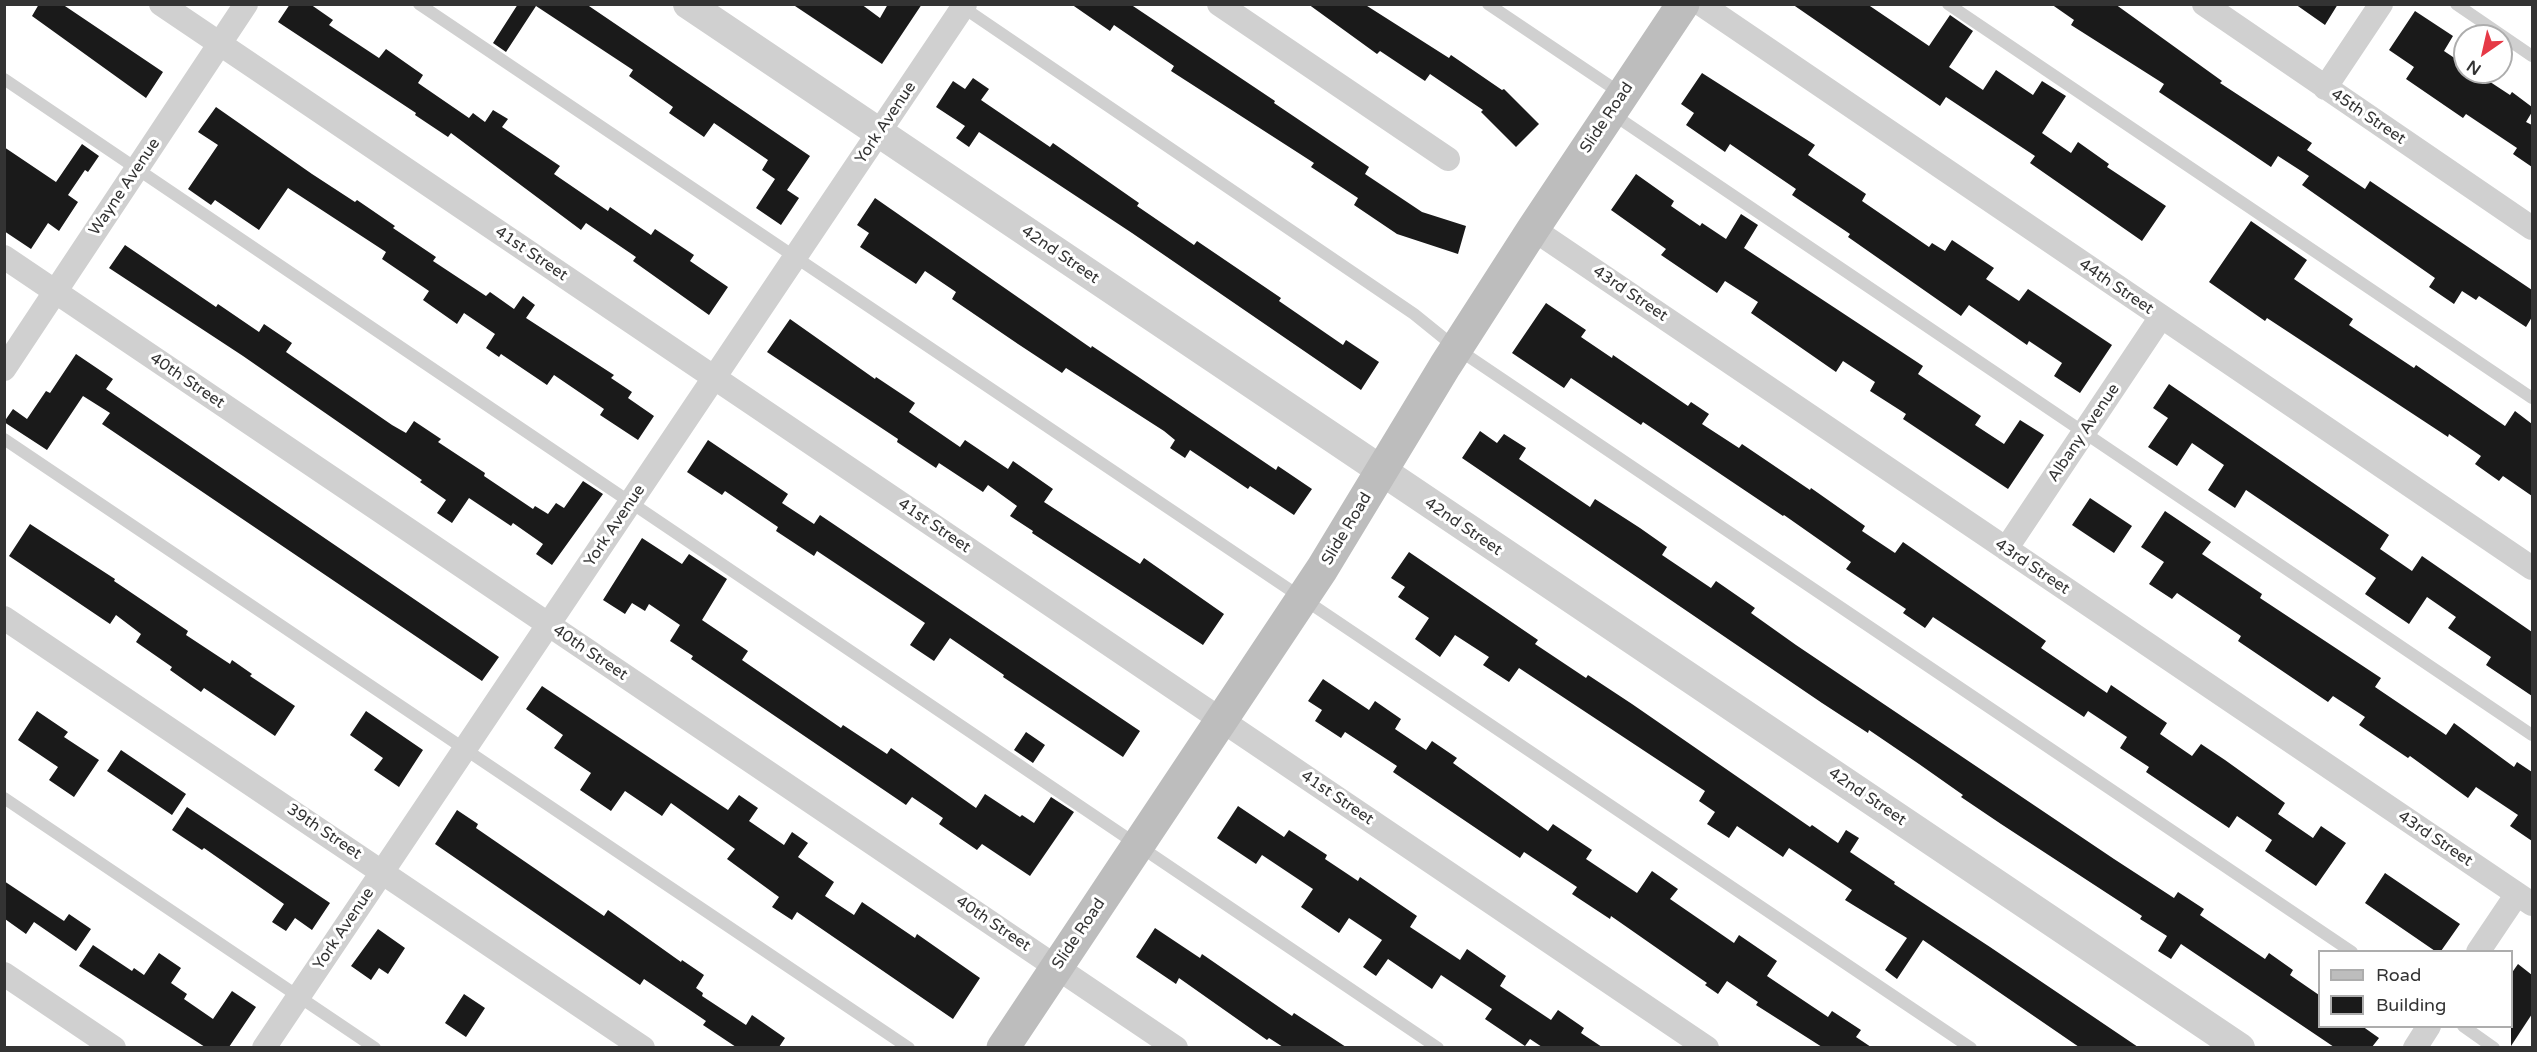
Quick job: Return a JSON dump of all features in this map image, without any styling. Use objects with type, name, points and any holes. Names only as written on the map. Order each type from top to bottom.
[{"type":"main road","name":"Slide Road","points":[[1003,1047],[1303,599],[1456,348],[1683,4]]},
{"type":"street","name":"41st Street","points":[[161,4],[1707,1047]]},
{"type":"street","name":"Wayne Avenue","points":[[4,369],[246,4]]},
{"type":"street","name":"42nd Street","points":[[688,4],[1381,472],[2240,1047]]},
{"type":"street","points":[[1219,4],[1448,159]]},
{"type":"street","name":"44th Street","points":[[1701,4],[2532,568]]},
{"type":"street","name":"45th Street","points":[[2204,4],[2532,228]]},
{"type":"street","points":[[2325,88],[2381,4]]},
{"type":"street","name":"York Avenue","points":[[264,1047],[963,5]]},
{"type":"street","name":"43rd Street","points":[[1533,229],[2525,899]]},
{"type":"street","name":"40th Street","points":[[4,258],[1176,1047]]},
{"type":"street","name":"Albany Avenue","points":[[2006,549],[2161,318]]},
{"type":"street","name":"39th Street","points":[[4,618],[643,1047]]},
{"type":"street","points":[[2479,950],[2525,899]]},
{"type":"street","points":[[4,974],[114,1047]]},
{"type":"street","points":[[2415,1047],[2428,1028]]},
{"type":"lane","points":[[419,4],[1971,1047]]},
{"type":"lane","points":[[1488,4],[1616,104],[2084,432],[2532,735]]},
{"type":"lane","points":[[1948,4],[2532,398]]},
{"type":"lane","points":[[2456,4],[2532,56]]},
{"type":"lane","points":[[963,5],[1414,314],[1456,348],[2351,950]]},
{"type":"lane","points":[[4,79],[1438,1047]]},
{"type":"lane","points":[[4,439],[909,1047]]},
{"type":"lane","points":[[4,798],[375,1047]]},
{"type":"lane","points":[[2466,1028],[2494,1047]]},
{"type":"building","points":[[39,4],[62,4],[163,72],[146,98],[32,16]]},
{"type":"building","points":[[290,4],[310,4],[333,20],[329,25],[379,58],[386,49],[423,75],[418,83],[469,118],[473,113],[485,122],[493,110],[508,119],[502,127],[560,166],[554,174],[608,211],[610,207],[651,235],[655,229],[694,255],[690,261],[728,287],[709,315],[633,261],[636,257],[586,223],[581,230],[451,133],[448,137],[415,115],[416,113],[278,22]]},
{"type":"building","points":[[518,4],[586,4],[810,156],[787,190],[799,198],[781,225],[756,208],[775,179],[762,170],[768,160],[714,123],[704,137],[669,113],[673,107],[629,76],[633,70],[536,6],[506,52],[493,43]]},
{"type":"building","points":[[792,4],[861,4],[880,18],[888,4],[922,4],[882,64]]},
{"type":"building","points":[[1071,4],[1130,4],[1369,167],[1365,174],[1422,212],[1466,226],[1458,254],[1397,234],[1354,205],[1358,198],[1311,167],[1314,163],[1171,71],[1174,66],[1114,25],[1110,31]]},
{"type":"building","points":[[1308,4],[1364,4],[1449,58],[1451,55],[1502,90],[1504,89],[1539,124],[1516,147],[1481,112],[1483,110],[1430,74],[1425,81],[1380,51],[1377,54]]},
{"type":"building","points":[[1792,4],[1867,4],[1929,46],[1950,15],[1973,31],[1949,67],[1983,90],[1996,70],[2033,95],[2042,81],[2066,96],[2042,133],[2071,153],[2078,142],[2109,164],[2107,167],[2166,206],[2142,241],[2030,163],[2035,156],[1946,97],[1940,106]]},
{"type":"building","points":[[2051,4],[2115,4],[2222,81],[2220,83],[2312,143],[2307,150],[2365,189],[2370,181],[2532,290],[2532,317],[2526,327],[2479,296],[2476,300],[2462,291],[2454,304],[2429,287],[2435,278],[2302,185],[2309,176],[2278,156],[2271,167],[2159,92],[2164,84],[2071,25],[2074,20]]},
{"type":"building","points":[[2295,4],[2338,4],[2325,25]]},
{"type":"building","points":[[2415,11],[2453,36],[2444,51],[2453,57],[2453,84],[2493,84],[2510,95],[2512,92],[2532,107],[2532,112],[2526,122],[2532,125],[2532,167],[2513,154],[2517,148],[2466,114],[2463,118],[2406,79],[2414,67],[2389,50]]},
{"type":"building","points":[[1702,73],[1815,145],[1808,155],[1866,194],[1862,201],[1929,247],[1932,243],[1945,251],[1952,240],[1994,268],[1986,279],[2019,301],[2028,289],[2112,345],[2080,393],[2054,376],[2062,363],[2029,341],[2027,345],[1969,305],[1961,316],[1848,237],[1850,234],[1792,195],[1796,189],[1730,144],[1725,152],[1686,125],[1694,113],[1681,104]]},
{"type":"building","points":[[973,78],[989,89],[981,100],[1050,147],[1053,143],[1139,203],[1137,206],[1194,245],[1197,241],[1281,298],[1279,301],[1343,345],[1346,340],[1379,362],[1361,390],[1132,233],[979,132],[969,147],[956,138],[965,126],[936,107],[953,81],[965,89]]},
{"type":"building","points":[[216,107],[312,174],[355,202],[357,200],[395,226],[393,228],[436,257],[433,261],[486,296],[490,292],[514,309],[523,296],[535,305],[526,318],[614,375],[611,378],[632,392],[628,398],[654,416],[638,440],[600,415],[604,409],[554,375],[547,385],[501,354],[499,357],[486,348],[495,334],[464,313],[457,324],[423,300],[429,291],[382,259],[386,252],[288,188],[259,230],[215,200],[211,205],[188,189],[218,145],[198,132]]},
{"type":"building","points":[[82,144],[99,156],[88,172],[85,170],[68,195],[78,202],[59,231],[48,223],[31,249],[4,231],[4,147],[56,182]]},
{"type":"building","points":[[1636,174],[1674,201],[1671,206],[1700,226],[1702,223],[1726,239],[1741,214],[1758,225],[1744,248],[1923,366],[1918,374],[1981,416],[1975,425],[2004,444],[2020,420],[2044,435],[2008,489],[1903,419],[1906,414],[1870,391],[1875,382],[1843,361],[1836,372],[1751,313],[1758,302],[1725,281],[1717,293],[1661,255],[1666,249],[1611,210]]},
{"type":"building","points":[[875,198],[1091,348],[1092,346],[1276,470],[1278,466],[1312,489],[1294,515],[1250,486],[1248,489],[1190,450],[1185,458],[1170,448],[1175,440],[1164,431],[1066,368],[1062,373],[1018,344],[952,299],[956,292],[925,271],[916,284],[860,247],[869,233],[857,225]]},
{"type":"building","points":[[2251,221],[2307,260],[2294,279],[2353,319],[2349,325],[2414,368],[2416,365],[2505,426],[2515,411],[2532,424],[2532,496],[2503,476],[2499,481],[2475,464],[2481,456],[2449,434],[2448,437],[2267,318],[2265,321],[2209,282]]},
{"type":"building","points":[[125,245],[216,307],[218,304],[259,332],[264,324],[292,343],[286,352],[392,425],[406,433],[414,421],[441,439],[438,442],[533,509],[535,506],[548,514],[556,503],[564,508],[583,481],[603,494],[552,565],[536,554],[543,544],[513,523],[511,526],[469,498],[452,523],[437,513],[446,500],[420,482],[422,480],[243,356],[109,268]]},
{"type":"building","points":[[1546,303],[1586,330],[1581,337],[1612,358],[1613,355],[1688,406],[1691,402],[1709,414],[1702,424],[1739,448],[1742,444],[1810,490],[1811,488],[1865,526],[1862,531],[1895,553],[1903,542],[2046,641],[2041,648],[2107,693],[2111,685],[2167,723],[2160,734],[2192,756],[2201,744],[2225,760],[2285,803],[2278,814],[2313,838],[2321,826],[2346,843],[2316,886],[2265,851],[2272,840],[2237,816],[2229,828],[2146,772],[2149,767],[2120,748],[2127,737],[2088,711],[2084,717],[1933,617],[1925,628],[1903,613],[1906,609],[1846,569],[1851,562],[1784,515],[1643,422],[1641,425],[1571,378],[1564,388],[1512,353]]},
{"type":"building","points":[[790,319],[875,379],[876,377],[915,403],[909,412],[960,447],[965,440],[1008,469],[1013,461],[1053,489],[1044,502],[1140,564],[1144,558],[1224,614],[1203,645],[1032,533],[1033,531],[1010,516],[1017,506],[988,485],[983,492],[939,463],[936,468],[897,442],[898,439],[767,352]]},
{"type":"building","points":[[76,354],[113,379],[106,389],[499,657],[482,681],[102,424],[110,413],[83,396],[47,450],[4,422],[13,409],[27,419],[46,391],[50,393]]},
{"type":"building","points":[[2169,384],[2389,535],[2380,549],[2412,571],[2422,556],[2532,632],[2532,696],[2486,665],[2491,657],[2448,628],[2456,617],[2427,597],[2409,624],[2365,594],[2376,578],[2246,490],[2235,508],[2208,490],[2224,465],[2192,443],[2177,466],[2148,447],[2168,418],[2153,408]]},
{"type":"building","points":[[1480,431],[1497,443],[1504,434],[1526,448],[1519,459],[1590,507],[1595,499],[1640,528],[1667,547],[1662,555],[1711,588],[1716,581],[1755,608],[1751,613],[1796,645],[2174,898],[2178,892],[2204,909],[2200,915],[2265,959],[2269,953],[2293,970],[2290,975],[2318,994],[2318,1028],[2365,1028],[2379,1038],[2372,1047],[2334,1047],[2181,944],[2171,959],[2158,951],[2167,936],[2140,919],[2142,916],[2001,824],[1869,730],[1868,733],[1822,703],[1462,458]]},
{"type":"building","points":[[708,440],[788,494],[782,503],[814,524],[820,515],[1140,731],[1123,757],[1003,677],[1004,675],[950,638],[934,661],[910,645],[925,623],[817,551],[814,556],[776,531],[778,527],[725,491],[722,495],[687,472]]},
{"type":"building","points":[[2090,498],[2132,526],[2114,553],[2072,525]]},
{"type":"building","points":[[2165,511],[2211,542],[2202,554],[2262,594],[2260,598],[2381,678],[2375,687],[2446,735],[2454,723],[2514,767],[2517,762],[2532,772],[2532,841],[2510,826],[2518,815],[2476,787],[2468,798],[2410,756],[2408,758],[2359,725],[2365,717],[2333,696],[2328,702],[2238,641],[2241,636],[2177,593],[2172,599],[2149,584],[2164,562],[2141,547]]},
{"type":"building","points":[[30,524],[115,579],[114,581],[188,631],[186,635],[230,664],[232,660],[252,674],[250,676],[295,706],[275,736],[204,688],[201,692],[170,670],[172,667],[136,642],[141,634],[116,615],[110,624],[9,556]]},
{"type":"building","points":[[642,538],[682,564],[689,554],[727,579],[702,620],[748,651],[742,660],[841,728],[843,725],[887,754],[891,748],[976,808],[985,794],[1020,817],[1022,815],[1034,823],[1051,797],[1074,812],[1030,876],[982,844],[977,850],[939,824],[943,818],[912,797],[906,805],[691,659],[693,656],[670,641],[680,625],[649,604],[645,611],[632,603],[625,614],[603,600]]},
{"type":"building","points":[[1409,552],[1538,640],[1535,644],[1586,678],[1588,675],[1632,704],[1810,827],[1812,825],[1838,843],[1846,830],[1859,838],[1850,852],[1895,882],[1894,884],[2138,1047],[2079,1047],[1923,940],[1897,979],[1885,970],[1907,938],[1845,900],[1852,890],[1789,848],[1783,857],[1737,826],[1729,838],[1707,824],[1715,812],[1699,801],[1705,791],[1519,668],[1509,682],[1483,665],[1489,657],[1455,635],[1440,657],[1415,639],[1429,618],[1398,597],[1405,587],[1391,578]]},
{"type":"building","points":[[1323,679],[1369,710],[1375,701],[1401,719],[1395,729],[1426,750],[1432,741],[1457,758],[1453,763],[1548,831],[1553,824],[1592,850],[1586,859],[1637,893],[1652,871],[1678,889],[1670,899],[1734,943],[1739,935],[1777,961],[1767,976],[1828,1017],[1832,1011],[1861,1030],[1856,1037],[1871,1047],[1822,1047],[1756,1005],[1758,1002],[1727,981],[1718,994],[1705,985],[1707,983],[1611,916],[1610,919],[1572,894],[1577,887],[1524,852],[1520,858],[1393,772],[1397,766],[1345,732],[1341,738],[1315,721],[1322,710],[1308,701]]},
{"type":"building","points":[[542,686],[728,810],[739,795],[758,808],[749,821],[784,845],[792,832],[808,843],[798,857],[834,882],[825,896],[854,915],[862,902],[915,938],[917,934],[980,978],[953,1019],[797,912],[792,920],[772,907],[779,897],[727,859],[735,849],[671,803],[662,816],[625,791],[611,811],[580,790],[591,773],[554,748],[563,735],[526,709]]},
{"type":"building","points":[[37,711],[68,732],[64,737],[99,760],[74,797],[49,780],[58,767],[18,740]]},
{"type":"building","points":[[366,711],[423,750],[399,787],[374,770],[383,758],[350,735]]},
{"type":"building","points":[[1026,732],[1045,745],[1033,763],[1014,750]]},
{"type":"building","points":[[121,750],[186,794],[172,815],[107,771]]},
{"type":"building","points":[[1238,806],[1284,837],[1289,830],[1327,855],[1325,859],[1358,881],[1360,877],[1417,916],[1410,927],[1460,960],[1467,949],[1506,976],[1500,986],[1551,1020],[1558,1010],[1584,1028],[1581,1033],[1602,1047],[1542,1047],[1530,1039],[1525,1046],[1485,1019],[1492,1009],[1441,975],[1432,989],[1388,959],[1376,976],[1363,967],[1382,940],[1349,918],[1339,933],[1301,907],[1313,889],[1262,855],[1256,864],[1217,838]]},
{"type":"building","points":[[187,807],[330,903],[312,930],[295,918],[286,931],[272,922],[284,904],[204,848],[202,850],[172,830]]},
{"type":"building","points":[[457,810],[478,824],[476,828],[604,916],[608,910],[681,962],[682,960],[704,975],[696,988],[703,993],[702,996],[746,1025],[752,1015],[785,1038],[779,1047],[736,1047],[703,1025],[706,1021],[644,979],[640,985],[435,844]]},
{"type":"building","points":[[2385,873],[2460,924],[2442,950],[2434,950],[2365,903]]},
{"type":"building","points":[[4,881],[64,921],[69,914],[91,929],[76,951],[34,922],[26,934],[5,919]]},
{"type":"building","points":[[1155,928],[1200,958],[1202,954],[1292,1016],[1294,1013],[1346,1047],[1283,1047],[1269,1038],[1267,1040],[1179,978],[1176,984],[1136,957]]},
{"type":"building","points":[[378,929],[405,948],[388,974],[379,968],[371,980],[351,966]]},
{"type":"building","points":[[93,945],[132,971],[134,968],[144,975],[159,953],[181,968],[171,983],[187,994],[184,999],[213,1019],[232,991],[256,1007],[229,1047],[205,1047],[79,966]]},
{"type":"building","points":[[2518,964],[2532,975],[2532,1014],[2511,1046],[2511,1028],[2513,1028],[2513,971]]},
{"type":"building","points":[[464,994],[485,1008],[466,1037],[445,1023]]}]
